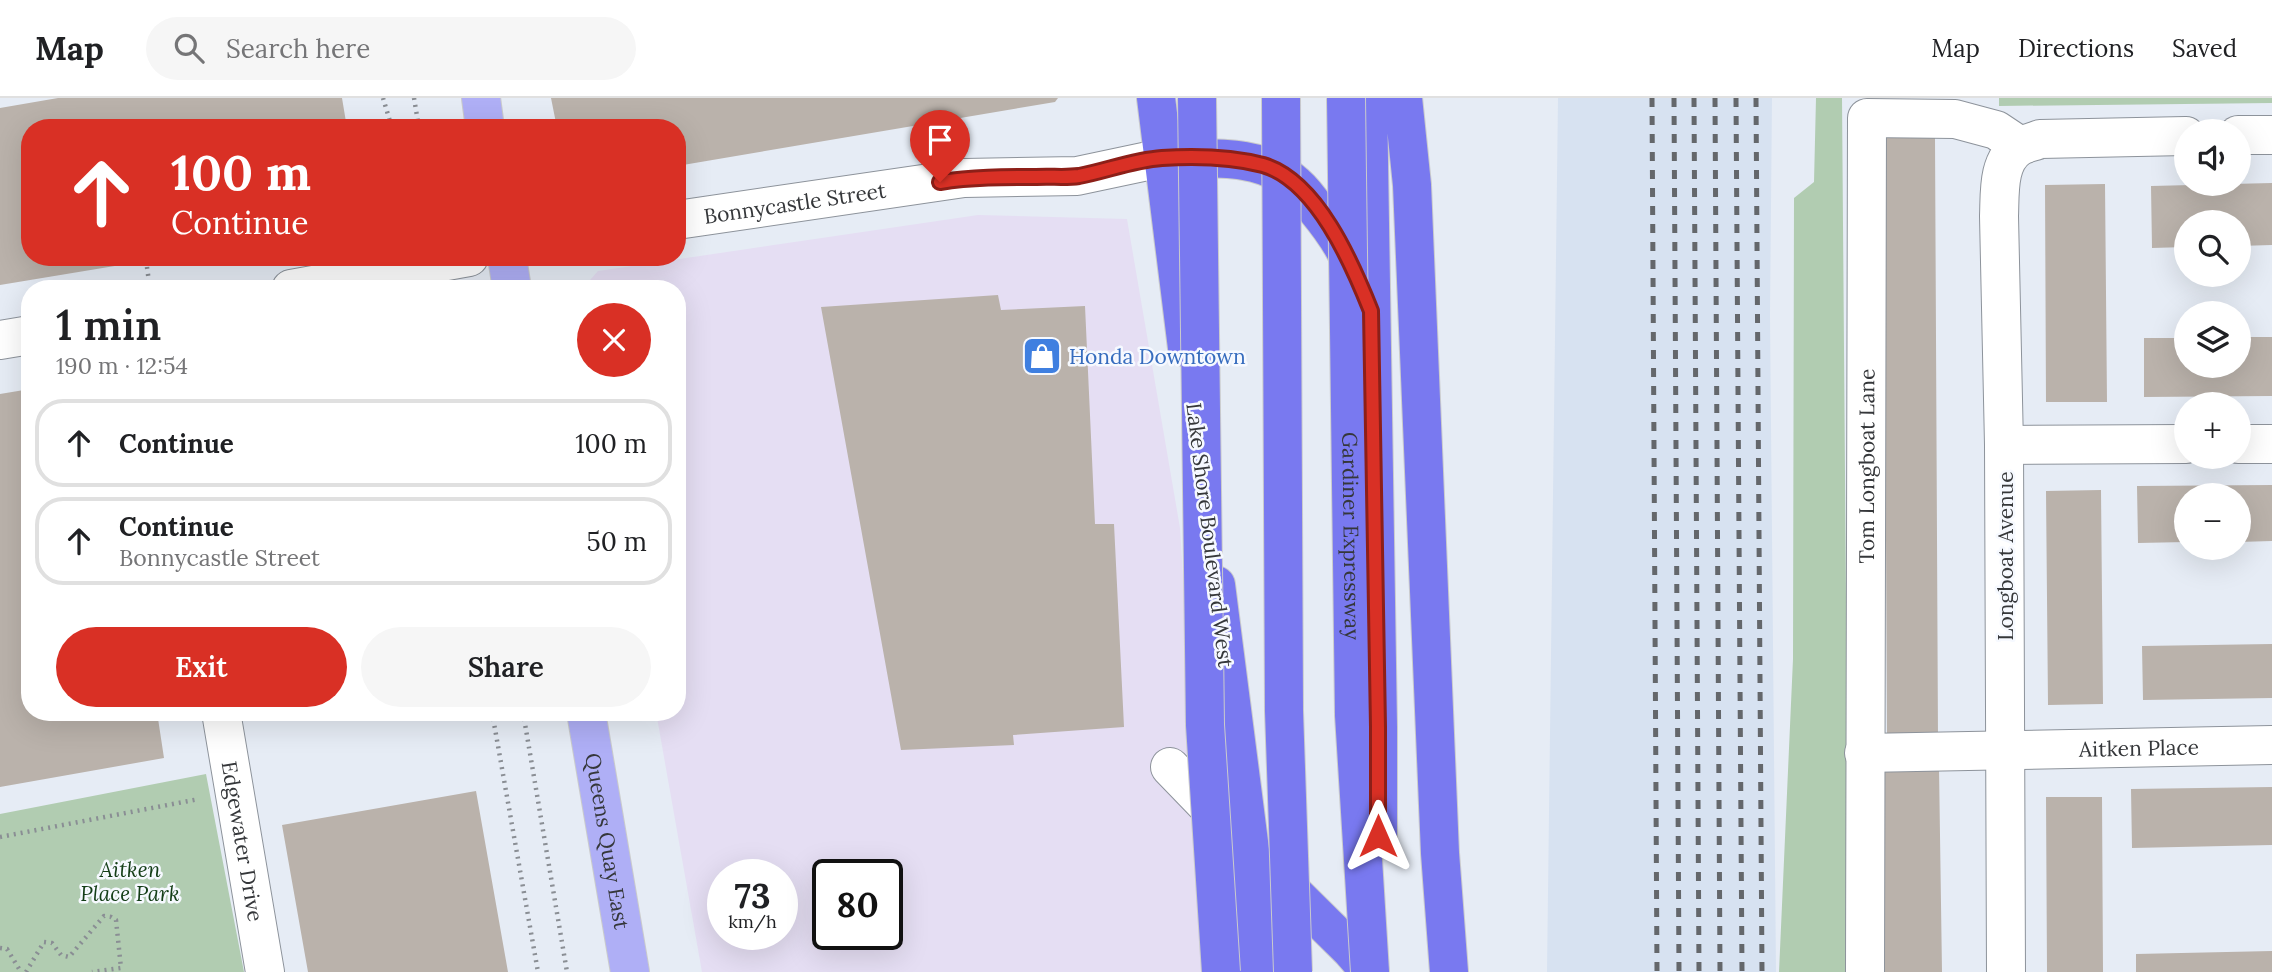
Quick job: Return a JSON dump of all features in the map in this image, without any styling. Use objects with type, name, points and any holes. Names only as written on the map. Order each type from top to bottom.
[{"type":"highway","name":"Lake Shore Boulevard West","points":[[1156,98],[1250,850],[1259,972]]},
{"type":"highway","points":[[1197,98],[1205,725],[1221,972]]},
{"type":"highway","points":[[1281,98],[1284,711],[1293,972]]},
{"type":"highway","name":"Gardiner Expressway","points":[[1346,98],[1354,715],[1370,972]]},
{"type":"highway","points":[[1368,98],[1378,727],[1377,972]]},
{"type":"highway","points":[[1403,98],[1412,185],[1440,853],[1449,972]]},
{"type":"highway","points":[[1162,158],[1232,160],[1254,164],[1264,166],[1294,183],[1324,218],[1348,254],[1371,311]]},
{"type":"highway","points":[[1250,850],[1370,972]]},
{"type":"main road","points":[[481,98],[484,119]]},
{"type":"main road","name":"Queens Quay East","points":[[588,721],[630,972]]},
{"type":"street","name":"Tom Longboat Lane","points":[[1865,972],[1867,118],[1955,119],[1996,130],[2020,146]]},
{"type":"street","points":[[2251,135],[2272,135]]},
{"type":"street","points":[[2020,146],[2040,139],[2174,136]]},
{"type":"street","name":"Longboat Avenue","points":[[2006,972],[2000,194],[2005,165],[2011,154],[2020,146]]},
{"type":"street","name":"Bonnycastle Street","points":[[686,219],[964,178],[1077,176],[1162,158]]},
{"type":"street","points":[[341,280],[419,266]]},
{"type":"street","points":[[0,340],[21,336]]},
{"type":"street","points":[[2004,445],[2174,444]]},
{"type":"street","points":[[2251,444],[2272,444]]},
{"type":"street","name":"Edgewater Drive","points":[[222,721],[265,972]]},
{"type":"street","name":"Aitken Place","points":[[1864,753],[2272,745]]},
{"type":"street","points":[[1170,767],[1250,850]]},
{"type":"path","points":[[383,98],[389,119]]},
{"type":"path","points":[[414,98],[418,119]]},
{"type":"path","points":[[494,721],[538,972]]},
{"type":"path","points":[[525,721],[567,972]]},
{"type":"path","points":[[0,836],[234,792]]},
{"type":"path","points":[[26,972],[44,942],[52,943],[61,955],[69,957],[104,916],[111,917],[116,920],[121,968],[92,972]]},
{"type":"path","points":[[0,948],[7,949],[21,972]]},
{"type":"shaded area","points":[[1558,98],[1772,98],[1770,315],[1776,972],[1547,972]]},
{"type":"shaded area","points":[[978,215],[1127,219],[1180,528],[1208,972],[702,972],[658,721],[686,721],[686,280],[590,280],[598,271],[632,266],[686,266],[686,258]]},
{"type":"green space","points":[[1816,98],[1842,98],[1849,972],[1779,972],[1793,659],[1794,198],[1814,182]]},
{"type":"green space","points":[[1999,98],[2272,98],[2272,103],[1999,106]]},
{"type":"green space","name":"Aitken Place Park","points":[[206,774],[244,972],[0,972],[0,814]]},
{"type":"building","points":[[58,98],[342,98],[346,119],[21,119],[21,266],[115,266],[0,285],[0,108]]},
{"type":"building","points":[[551,98],[1058,98],[1055,102],[686,164],[686,119],[555,119]]},
{"type":"building","points":[[1884,138],[1935,138],[1938,738],[1887,738]]},
{"type":"building","points":[[2272,183],[2272,245],[2251,246],[2251,210],[2174,210],[2174,247],[2152,248],[2151,186],[2174,185],[2174,196],[2251,196],[2251,184]]},
{"type":"building","points":[[2105,184],[2107,402],[2046,402],[2045,185]]},
{"type":"building","points":[[998,295],[1001,310],[1085,306],[1095,524],[1114,524],[1124,727],[1013,735],[1014,745],[901,750],[821,307]]},
{"type":"building","points":[[2251,337],[2272,337],[2272,396],[2251,396],[2251,392],[2174,392],[2174,397],[2144,397],[2144,338],[2174,338],[2174,378],[2251,378]]},
{"type":"building","points":[[21,390],[21,721],[158,721],[164,758],[0,787],[0,394]]},
{"type":"building","points":[[2251,485],[2272,485],[2272,541],[2251,542]]},
{"type":"building","points":[[2137,486],[2174,486],[2174,542],[2138,543]]},
{"type":"building","points":[[2101,490],[2103,704],[2048,705],[2046,491]]},
{"type":"building","points":[[2272,644],[2272,698],[2143,700],[2142,646]]},
{"type":"building","points":[[1939,767],[1942,972],[1885,972],[1882,768]]},
{"type":"building","points":[[2272,787],[2272,845],[2132,848],[2131,789]]},
{"type":"building","points":[[476,791],[508,972],[308,972],[282,825]]},
{"type":"building","points":[[2046,797],[2102,797],[2103,972],[2047,972]]},
{"type":"building","points":[[2272,951],[2272,972],[2136,972],[2136,954]]},
{"type":"railway","points":[[1652,98],[1657,972]]},
{"type":"railway","points":[[1674,98],[1679,972]]},
{"type":"railway","points":[[1694,98],[1699,972]]},
{"type":"railway","points":[[1715,98],[1720,972]]},
{"type":"railway","points":[[1736,98],[1742,972]]},
{"type":"railway","points":[[1756,98],[1762,972]]},
{"type":"place","name":"Honda Downtown","points":[[1042,356]]},
{"type":"route","points":[[940,182],[964,178],[1077,176],[1162,158],[1232,160],[1264,166],[1283,175],[1294,183],[1324,218],[1348,254],[1371,311],[1378,836]]}]
